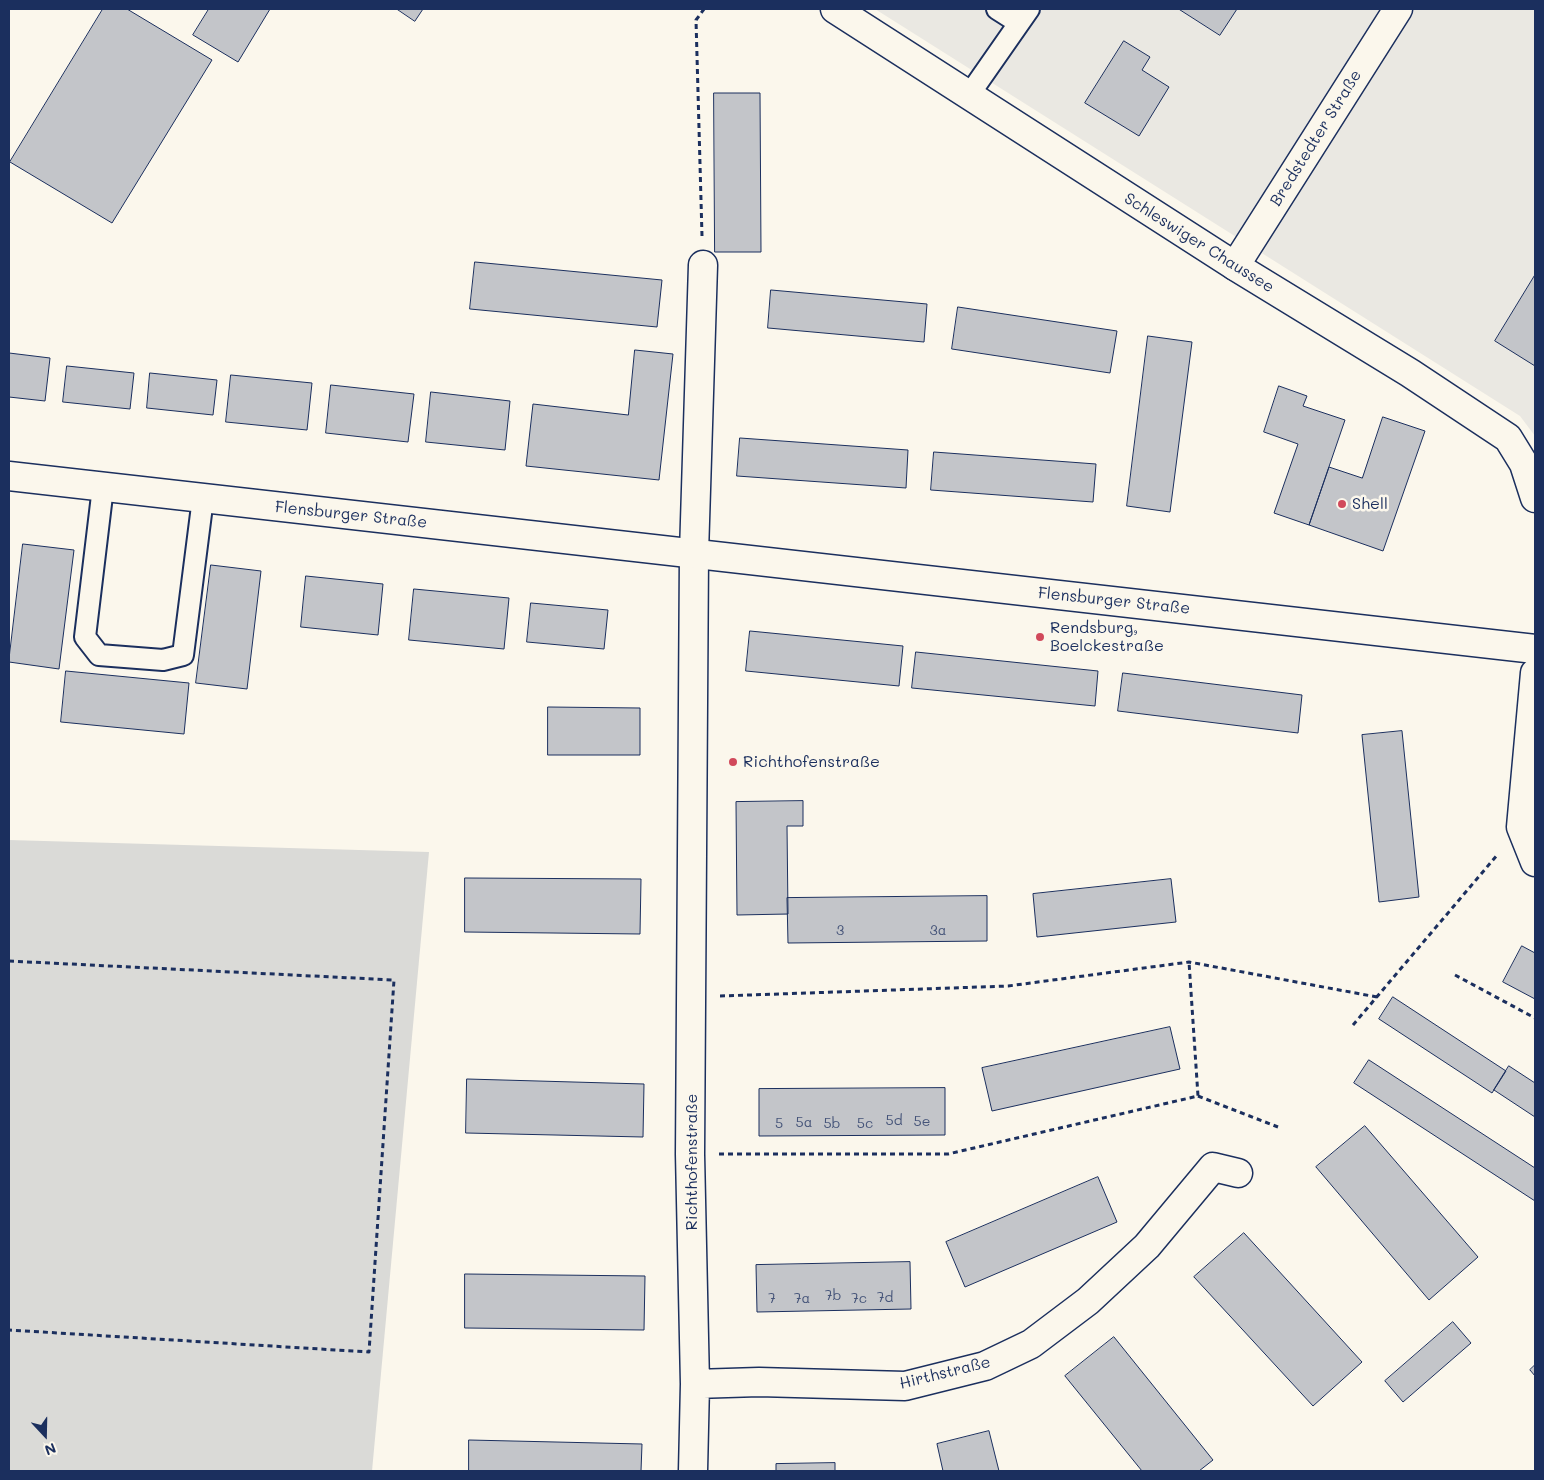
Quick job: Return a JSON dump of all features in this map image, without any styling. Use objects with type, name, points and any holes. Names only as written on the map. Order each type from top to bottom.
[{"type":"street","name":"Schleswiger Chaussee","points":[[835,9],[1235,266],[1410,373],[1508,438],[1524,464],[1535,498]]},
{"type":"street","name":"Bredstedter Straße","points":[[1235,266],[1398,9]]},
{"type":"street","points":[[694,553],[703,265]]},
{"type":"street","name":"Flensburger Straße","points":[[9,476],[1535,649]]},
{"type":"street","name":"Richthofenstraße","points":[[693,1471],[695,1384],[690,1154],[694,553]]},
{"type":"street","points":[[1535,673],[1521,827],[1535,862]]},
{"type":"street","name":"Hirthstraße","points":[[695,1384],[759,1382],[905,1386],[985,1366],[1030,1344],[1088,1301],[1147,1246],[1213,1167],[1238,1173]]},
{"type":"lane","points":[[969,96],[1024,16],[997,9]]},
{"type":"lane","points":[[103,487],[85,637],[99,655],[163,660],[183,655],[203,498]]},
{"type":"path","points":[[703,265],[696,20],[704,9]]},
{"type":"path","points":[[1353,1025],[1521,827]]},
{"type":"path","points":[[9,961],[394,980],[369,1352],[9,1330]]},
{"type":"path","points":[[692,997],[1008,986],[1189,962],[1377,997]]},
{"type":"path","points":[[1189,962],[1198,1096]]},
{"type":"path","points":[[1455,975],[1535,1018]]},
{"type":"path","points":[[690,1154],[948,1154],[1198,1096],[1278,1127]]},
{"type":"shaded area","points":[[875,9],[1535,9],[1535,436],[1520,416]]},
{"type":"shaded area","points":[[9,840],[429,852],[372,1471],[9,1471]]},
{"type":"building","points":[[103,9],[127,9],[212,60],[112,223],[10,162]]},
{"type":"building","points":[[209,9],[270,9],[238,62],[193,35]]},
{"type":"building","points":[[397,9],[423,9],[415,21]]},
{"type":"building","points":[[1179,9],[1237,9],[1220,35]]},
{"type":"building","points":[[1124,41],[1150,57],[1142,70],[1169,87],[1139,136],[1085,103]]},
{"type":"building","points":[[714,93],[760,93],[761,252],[715,252]]},
{"type":"building","points":[[475,262],[662,280],[657,327],[470,309]]},
{"type":"building","points":[[1535,275],[1535,366],[1495,341]]},
{"type":"building","points":[[771,290],[927,304],[924,342],[768,328]]},
{"type":"building","points":[[958,307],[1117,331],[1110,373],[952,349]]},
{"type":"building","points":[[1148,336],[1192,342],[1170,512],[1127,506]]},
{"type":"building","points":[[635,350],[673,354],[659,480],[526,466],[533,404],[628,415]]},
{"type":"building","points":[[9,353],[50,358],[45,401],[9,397]]},
{"type":"building","points":[[67,366],[134,373],[130,409],[63,402]]},
{"type":"building","points":[[150,373],[217,380],[213,415],[147,408]]},
{"type":"building","points":[[231,375],[312,383],[307,430],[226,422]]},
{"type":"building","points":[[331,385],[414,394],[408,442],[326,433]]},
{"type":"building","points":[[1279,386],[1307,396],[1303,406],[1345,420],[1309,525],[1274,513],[1298,444],[1264,432]]},
{"type":"building","points":[[431,392],[510,401],[505,450],[426,442]]},
{"type":"building","points":[[1383,417],[1425,431],[1383,551],[1309,525],[1329,467],[1362,478]]},
{"type":"building","points":[[740,438],[908,450],[906,488],[737,476]]},
{"type":"building","points":[[934,452],[1096,464],[1093,502],[931,490]]},
{"type":"building","points":[[23,544],[74,550],[59,669],[9,662]]},
{"type":"building","points":[[211,565],[261,571],[247,689],[196,683]]},
{"type":"building","points":[[306,576],[383,584],[378,635],[301,627]]},
{"type":"building","points":[[414,589],[509,598],[504,649],[409,640]]},
{"type":"building","points":[[531,603],[608,610],[604,649],[527,642]]},
{"type":"building","points":[[750,631],[903,646],[899,686],[746,671]]},
{"type":"building","points":[[916,652],[1098,671],[1095,706],[912,688]]},
{"type":"building","points":[[66,671],[189,683],[184,734],[61,722]]},
{"type":"building","points":[[1123,673],[1302,695],[1298,733],[1118,711]]},
{"type":"building","points":[[548,707],[640,708],[640,755],[548,755]]},
{"type":"building","points":[[1402,731],[1419,897],[1379,902],[1362,735]]},
{"type":"building","points":[[803,801],[803,826],[787,826],[788,914],[737,915],[736,802]]},
{"type":"building","points":[[465,878],[641,879],[640,934],[465,932]]},
{"type":"building","points":[[1171,879],[1176,922],[1037,937],[1033,894]]},
{"type":"building","points":[[987,896],[987,941],[788,943],[787,898]]},
{"type":"building","points":[[1522,946],[1535,953],[1535,999],[1503,982]]},
{"type":"building","points":[[1393,997],[1506,1071],[1492,1093],[1379,1019]]},
{"type":"building","points":[[1170,1027],[1180,1069],[992,1111],[982,1068]]},
{"type":"building","points":[[1369,1060],[1535,1168],[1535,1201],[1354,1083]]},
{"type":"building","points":[[1509,1066],[1535,1083],[1535,1117],[1494,1090]]},
{"type":"building","points":[[467,1079],[644,1084],[643,1137],[466,1133]]},
{"type":"building","points":[[945,1088],[945,1135],[759,1136],[759,1089]]},
{"type":"building","points":[[1365,1126],[1478,1257],[1429,1300],[1316,1167]]},
{"type":"building","points":[[1098,1177],[1117,1222],[965,1287],[946,1242]]},
{"type":"building","points":[[1244,1233],[1362,1362],[1313,1406],[1194,1277]]},
{"type":"building","points":[[910,1262],[911,1309],[757,1312],[756,1265]]},
{"type":"building","points":[[465,1274],[645,1276],[644,1330],[465,1328]]},
{"type":"building","points":[[1453,1322],[1471,1343],[1403,1402],[1385,1381]]},
{"type":"building","points":[[1114,1337],[1213,1460],[1199,1471],[1142,1471],[1065,1376]]},
{"type":"building","points":[[1535,1365],[1535,1376],[1530,1370]]},
{"type":"building","points":[[989,1431],[999,1471],[943,1471],[937,1444]]},
{"type":"building","points":[[469,1440],[642,1444],[641,1471],[469,1471]]},
{"type":"building","points":[[835,1463],[835,1471],[776,1471],[776,1464]]},
{"type":"place","name":"Shell","points":[[1342,504]]},
{"type":"place","name":"Rendsburg, Boelckestraße","points":[[1040,637]]},
{"type":"place","name":"Richthofenstraße","points":[[733,762]]}]
